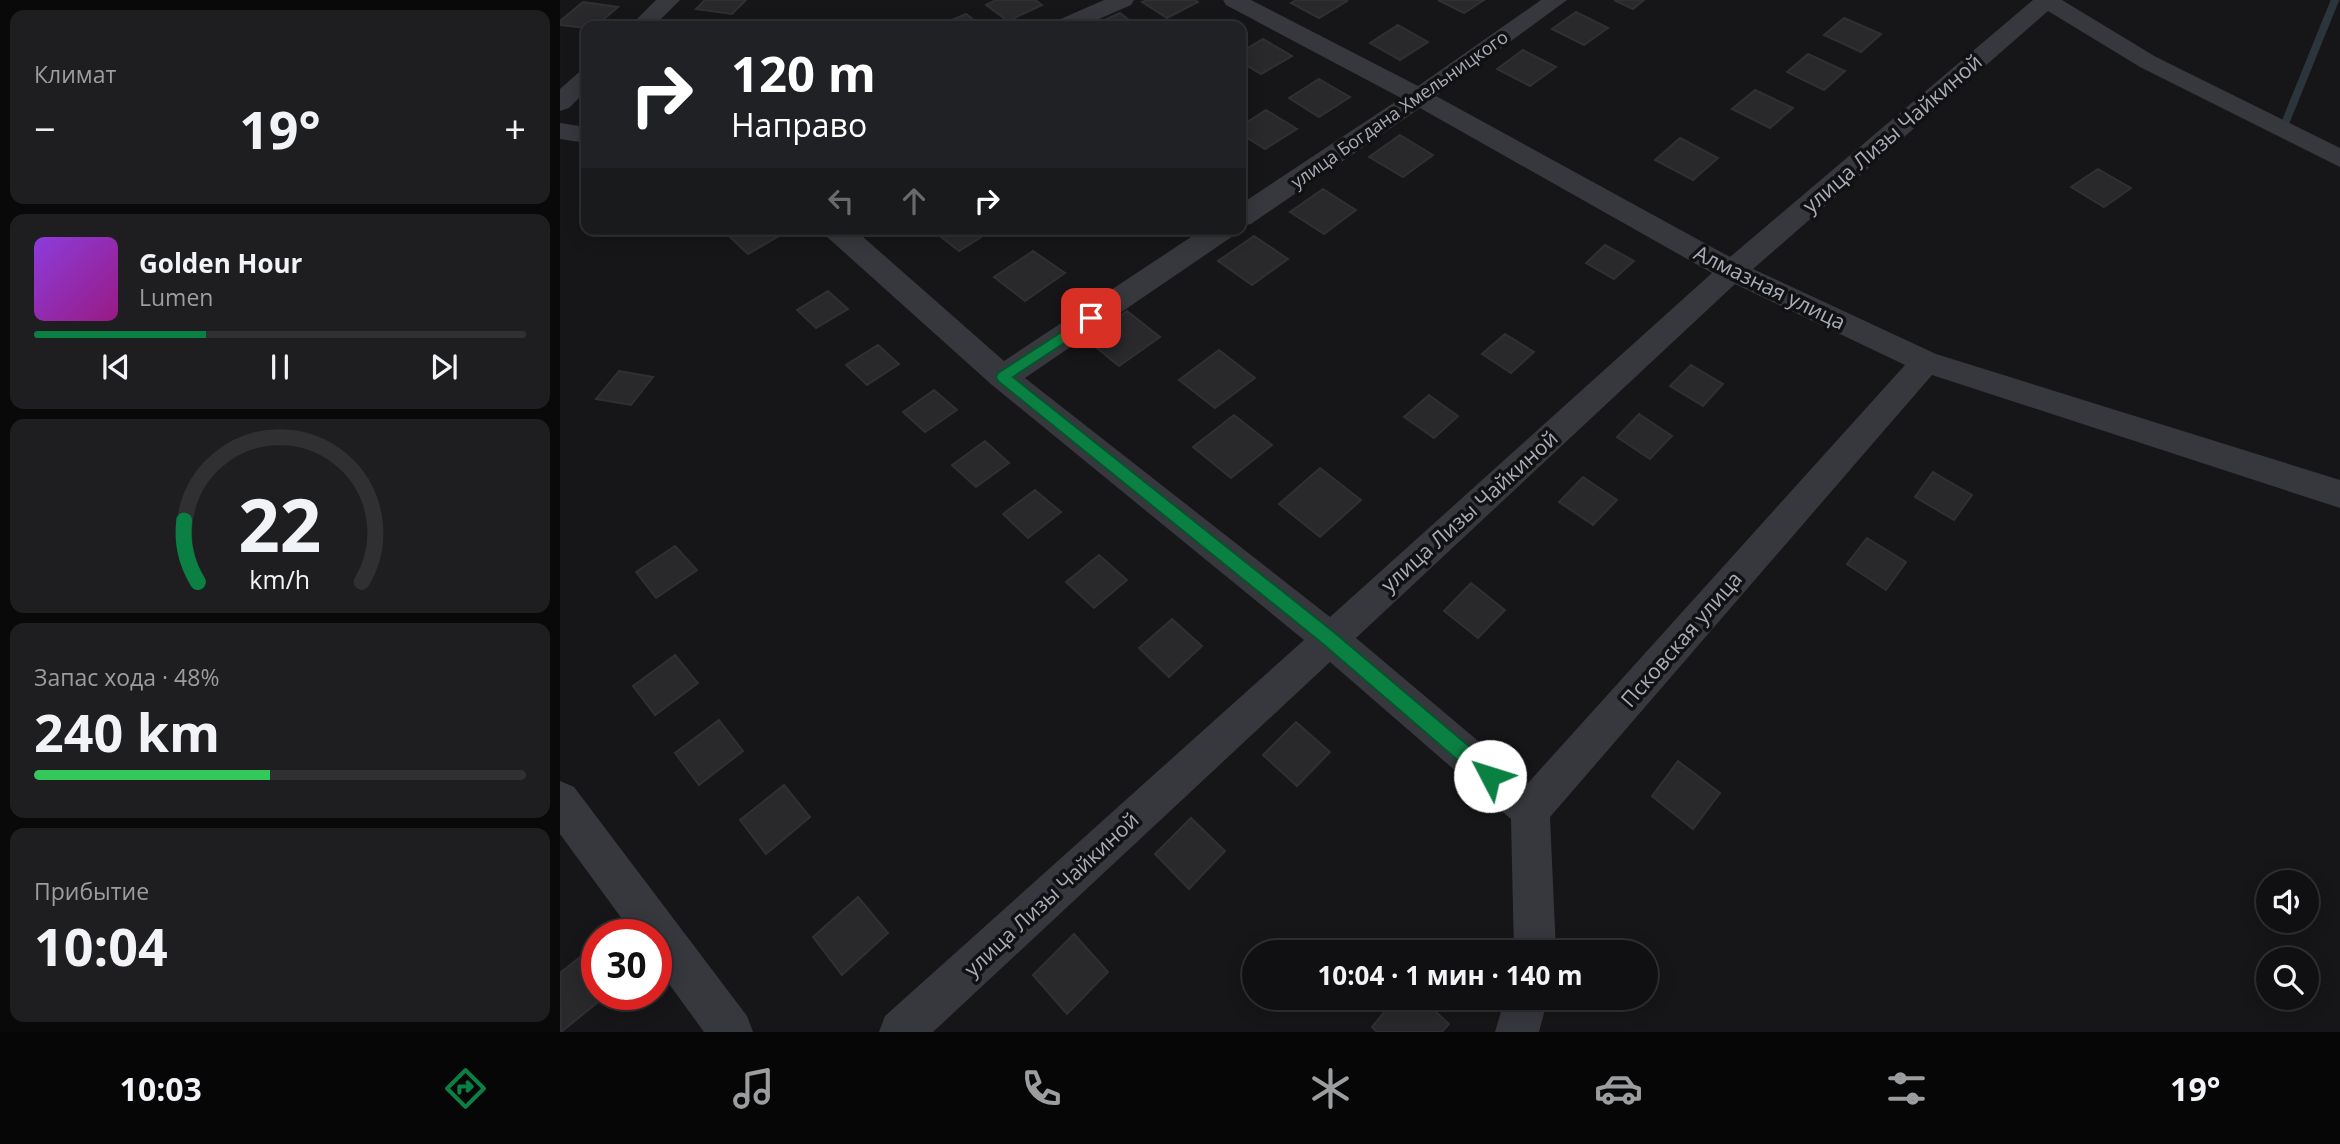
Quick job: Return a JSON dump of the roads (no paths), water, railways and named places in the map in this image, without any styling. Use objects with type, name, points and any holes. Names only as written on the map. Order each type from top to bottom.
[{"type":"street","points":[[646,21],[668,0]]},
{"type":"street","points":[[1076,21],[1123,0]]},
{"type":"street","name":"Алмазная улица","points":[[1234,0],[1419,97],[1732,271],[1926,362],[2340,494]]},
{"type":"street","name":"улица Богдана Хмельницкого","points":[[1246,214],[1419,97],[1556,0]]},
{"type":"street","points":[[2047,0],[2148,62],[2340,159]]},
{"type":"street","name":"улица Лизы Чайкиной","points":[[901,1032],[1732,271],[2047,0]]},
{"type":"street","points":[[560,103],[581,83]]},
{"type":"street","points":[[560,131],[581,134]]},
{"type":"street","points":[[843,235],[1003,377],[1329,638],[1530,810],[1535,940]]},
{"type":"street","points":[[1003,377],[1214,235]]},
{"type":"street","name":"Псковская улица","points":[[1530,810],[1926,362]]},
{"type":"street","points":[[560,801],[731,1032]]},
{"type":"street","points":[[1517,1032],[1523,1010]]},
{"type":"waterway","points":[[2286,121],[2335,0]]}]
